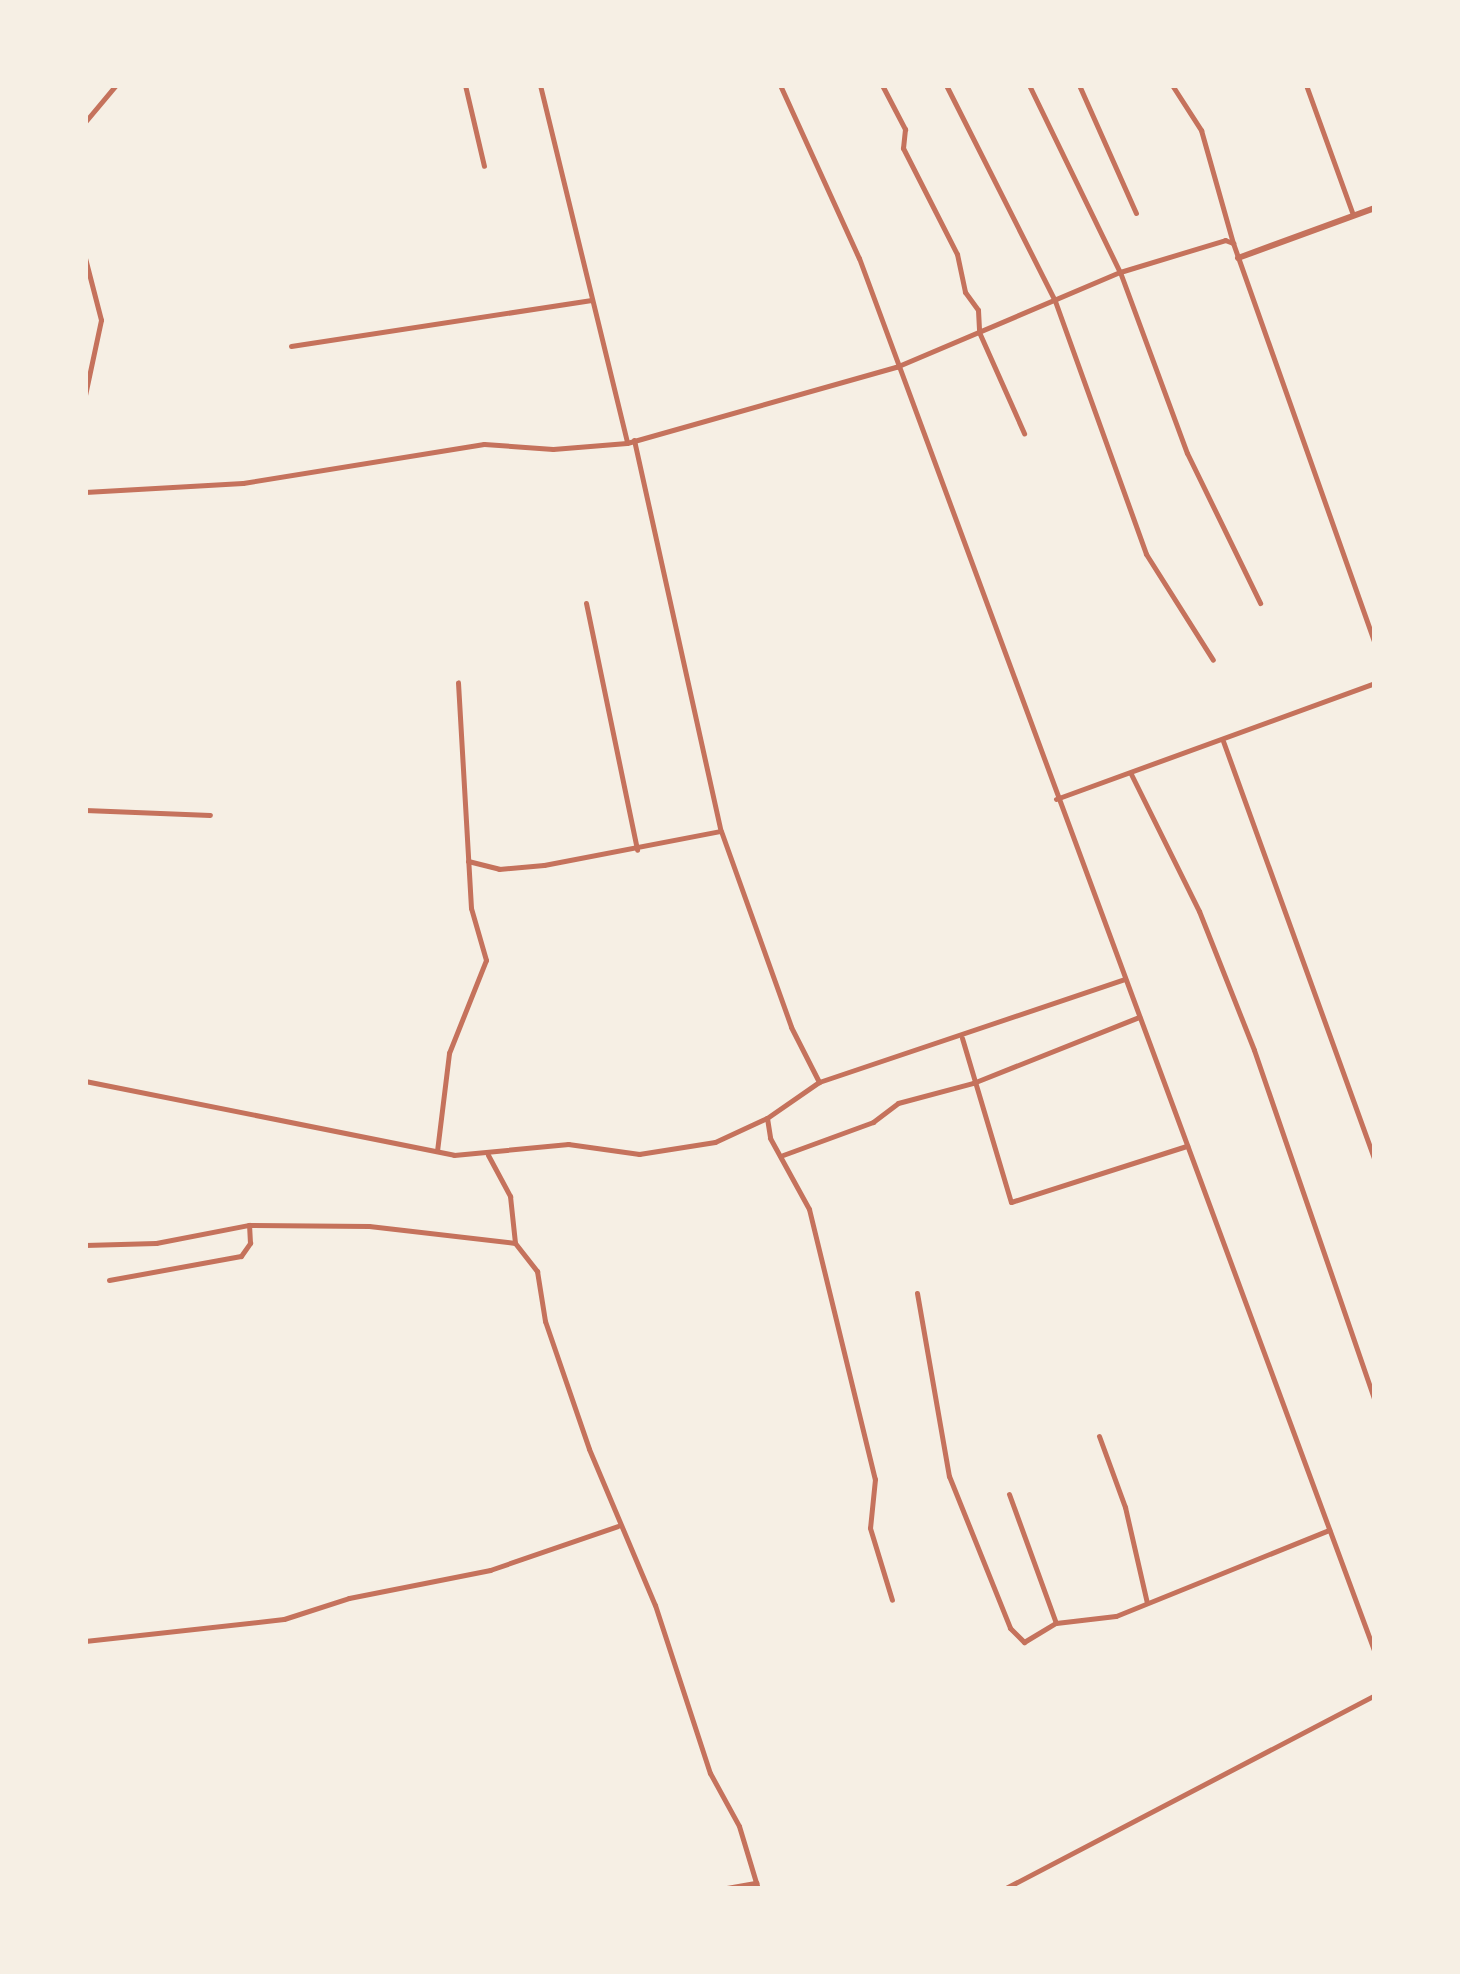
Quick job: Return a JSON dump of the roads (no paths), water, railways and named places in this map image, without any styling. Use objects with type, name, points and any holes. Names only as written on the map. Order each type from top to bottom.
[{"type":"street","points":[[85,122],[116,85]]},
{"type":"street","points":[[465,85],[484,166]]},
{"type":"street","points":[[540,85],[630,442],[721,831],[791,1026],[819,1082]]},
{"type":"street","points":[[780,85],[859,258],[896,367],[1375,1652]]},
{"type":"street","points":[[882,85],[906,129],[903,148],[957,254],[965,292],[978,310],[979,332],[1024,433]]},
{"type":"street","points":[[946,85],[1054,301],[1146,554],[1213,660]]},
{"type":"street","points":[[1029,85],[1120,272],[1187,453],[1260,603]]},
{"type":"street","points":[[1079,85],[1136,213]]},
{"type":"street","points":[[1172,85],[1201,130],[1238,258],[1375,644]]},
{"type":"street","points":[[1306,85],[1354,215]]},
{"type":"street","points":[[1238,258],[1375,208]]},
{"type":"street","points":[[85,492],[242,483],[484,444],[553,449],[630,442],[896,367],[1120,272],[1192,246],[1233,243]]},
{"type":"street","points":[[85,258],[100,320],[85,394]]},
{"type":"street","points":[[291,346],[592,300]]},
{"type":"street","points":[[586,603],[636,850]]},
{"type":"street","points":[[436,1151],[449,1052],[486,960],[471,908],[458,682]]},
{"type":"street","points":[[1056,798],[1223,741],[1375,682]]},
{"type":"street","points":[[1223,741],[1375,1160]]},
{"type":"street","points":[[1131,774],[1199,911],[1254,1050],[1375,1402]]},
{"type":"street","points":[[85,810],[210,815]]},
{"type":"street","points":[[468,861],[500,869],[636,850],[721,831]]},
{"type":"street","points":[[85,1081],[436,1151],[488,1155],[568,1144],[639,1154],[715,1142],[767,1118],[819,1082],[962,1038],[1054,998],[1125,979]]},
{"type":"street","points":[[783,1155],[873,1122],[898,1103],[973,1083],[1139,1017]]},
{"type":"street","points":[[962,1038],[1011,1202],[1187,1146]]},
{"type":"street","points":[[767,1118],[809,1208],[875,1478],[870,1528],[892,1600]]},
{"type":"street","points":[[488,1155],[510,1196],[515,1244],[537,1271],[545,1322],[588,1449],[612,1493],[618,1526],[655,1605],[710,1773],[739,1826],[757,1886],[721,1889]]},
{"type":"street","points":[[85,1245],[156,1243],[249,1225],[370,1226],[515,1244]]},
{"type":"street","points":[[109,1280],[241,1256],[250,1243],[249,1225]]},
{"type":"street","points":[[918,1293],[950,1476],[1010,1628],[1024,1642],[1056,1623],[1093,1615],[1103,1620],[1329,1530]]},
{"type":"street","points":[[1098,1436],[1125,1507],[1147,1602]]},
{"type":"street","points":[[1009,1494],[1056,1623]]},
{"type":"street","points":[[85,1641],[284,1619],[349,1598],[490,1570],[618,1526]]},
{"type":"street","points":[[1004,1889],[1375,1695]]}]
